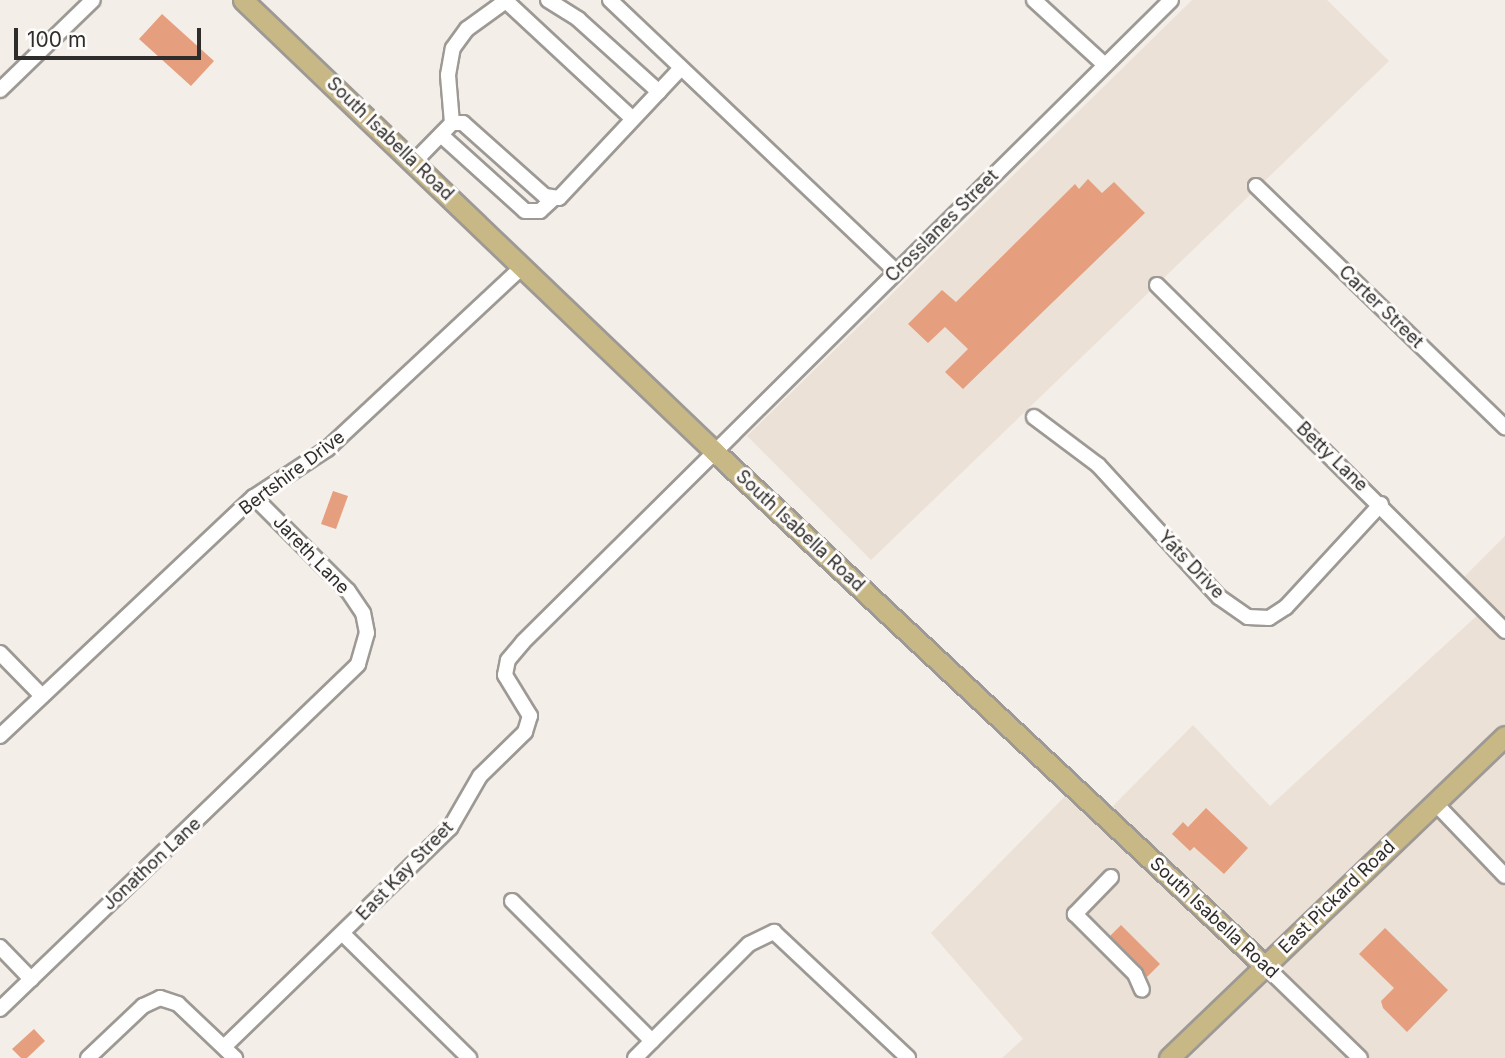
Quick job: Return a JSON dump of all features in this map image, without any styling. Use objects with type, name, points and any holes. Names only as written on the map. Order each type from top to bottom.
[{"type":"main road","name":"South Isabella Road","points":[[243,0],[713,451],[1265,965]]},
{"type":"main road","name":"East Pickard Road","points":[[1169,1058],[1505,736]]},
{"type":"street","points":[[0,90],[93,0]]},
{"type":"street","points":[[414,162],[452,123],[448,75],[453,48],[467,29],[506,0],[633,119]]},
{"type":"street","points":[[548,0],[578,19],[659,92]]},
{"type":"street","points":[[610,0],[896,271]]},
{"type":"street","points":[[1034,0],[1105,65]]},
{"type":"street","name":"Crosslanes Street","points":[[713,451],[1171,0]]},
{"type":"street","points":[[441,135],[525,211],[540,211],[552,200],[559,198],[681,68]]},
{"type":"street","points":[[452,123],[463,123],[475,131],[552,200]]},
{"type":"street","name":"Carter Street","points":[[1256,186],[1505,427]]},
{"type":"street","name":"Bertshire Drive","points":[[0,736],[254,497],[337,441],[523,266]]},
{"type":"street","name":"Betty Lane","points":[[1157,285],[1381,504],[1505,631]]},
{"type":"street","name":"Yats Drive","points":[[1034,417],[1098,465],[1219,597],[1248,617],[1269,618],[1286,607],[1381,504]]},
{"type":"street","name":"East Kay Street","points":[[223,1047],[450,828],[480,776],[524,732],[530,716],[505,675],[508,660],[713,451]]},
{"type":"street","name":"Jareth Lane","points":[[254,497],[348,591],[363,613],[367,633],[358,664],[304,719]]},
{"type":"street","points":[[0,653],[42,696]]},
{"type":"street","name":"Jonathon Lane","points":[[0,1009],[304,719]]},
{"type":"street","points":[[1435,803],[1505,876]]},
{"type":"street","points":[[1111,877],[1075,914],[1135,974],[1142,990]]},
{"type":"street","points":[[512,901],[652,1041]]},
{"type":"street","points":[[635,1058],[749,944],[774,932],[908,1058]]},
{"type":"street","points":[[343,933],[469,1058]]},
{"type":"street","points":[[0,947],[31,979]]},
{"type":"street","name":"South Isabella Road","points":[[1265,965],[1360,1058]]},
{"type":"street","points":[[88,1058],[143,1006],[160,998],[178,1004],[235,1058]]},
{"type":"shaded area","points":[[1192,0],[1327,0],[1389,61],[871,560],[747,436]]},
{"type":"shaded area","points":[[1505,536],[1505,1058],[1002,1058],[1023,1039],[931,933],[1074,787],[1104,815],[1193,725],[1270,806],[1483,610],[1458,583]]},
{"type":"building","points":[[162,14],[214,61],[191,86],[139,39]]},
{"type":"building","points":[[1088,179],[1102,193],[1114,182],[1145,213],[963,389],[945,372],[968,349],[945,327],[928,343],[908,324],[942,290],[956,302],[1075,184],[1079,189]]},
{"type":"building","points":[[333,491],[348,496],[336,529],[321,524]]},
{"type":"building","points":[[1206,808],[1248,848],[1224,874],[1194,847],[1190,851],[1172,834],[1183,822],[1188,827]]},
{"type":"building","points":[[1121,925],[1160,964],[1147,977],[1110,936]]},
{"type":"building","points":[[1385,928],[1448,990],[1407,1032],[1383,1008],[1381,1001],[1394,988],[1359,954]]},
{"type":"building","points":[[34,1029],[45,1041],[27,1058],[21,1058],[12,1049]]}]
